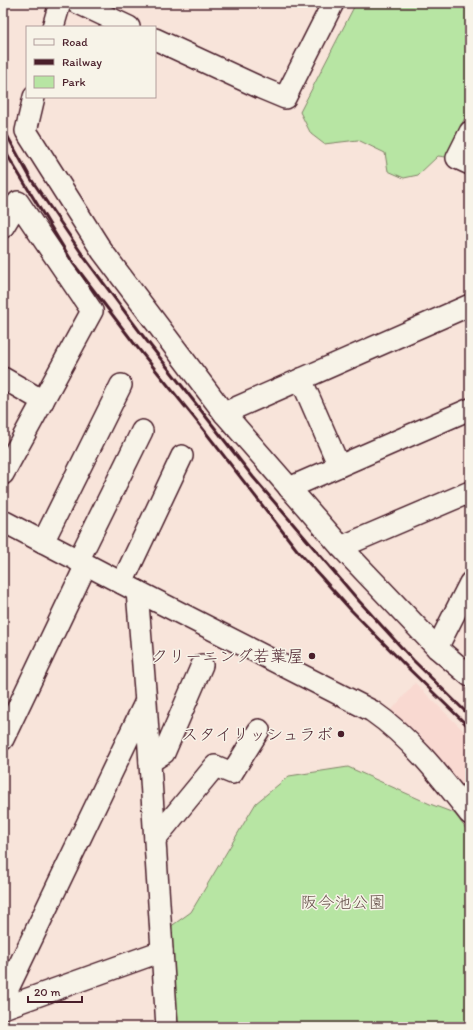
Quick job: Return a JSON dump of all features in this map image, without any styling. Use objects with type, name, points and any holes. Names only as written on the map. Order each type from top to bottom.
[{"type":"street","points":[[53,26],[60,3]]},
{"type":"street","points":[[78,3],[127,26]]},
{"type":"street","points":[[156,39],[285,98],[333,3]]},
{"type":"street","points":[[34,98],[26,131],[102,251],[224,413],[341,547],[438,648],[470,676]]},
{"type":"street","points":[[470,132],[457,158],[470,164]]},
{"type":"street","points":[[3,227],[18,202],[92,311],[3,474]]},
{"type":"street","points":[[224,413],[470,305]]},
{"type":"street","points":[[3,378],[43,402]]},
{"type":"street","points":[[301,379],[339,466]]},
{"type":"street","points":[[43,542],[121,385]]},
{"type":"street","points":[[289,488],[470,409]]},
{"type":"street","points":[[3,739],[142,431]]},
{"type":"street","points":[[167,1027],[146,702],[129,587],[182,456]]},
{"type":"street","points":[[341,547],[470,492]]},
{"type":"street","points":[[3,521],[372,711],[390,724],[406,739],[439,774],[470,814]]},
{"type":"street","points":[[438,648],[470,583]]},
{"type":"street","points":[[150,762],[164,753],[202,665]]},
{"type":"street","points":[[3,999],[9,972],[146,702]]},
{"type":"street","points":[[155,839],[214,766],[232,774],[259,730]]},
{"type":"street","points":[[3,1008],[162,951]]},
{"type":"shaded area","points":[[415,683],[470,737],[470,801],[418,733],[389,713]]},
{"type":"green space","points":[[356,3],[470,3],[470,107],[446,157],[438,156],[418,175],[404,178],[388,171],[385,153],[358,140],[324,144],[311,134],[300,112]]},
{"type":"green space","name":"阪今池公園","points":[[348,767],[430,804],[454,813],[470,834],[470,1027],[176,1027],[170,927],[191,912],[256,803],[289,776]]},
{"type":"railway","points":[[3,128],[31,179],[84,257],[143,336],[253,477],[359,601],[413,660],[470,716]]},
{"type":"railway","points":[[3,148],[73,263],[133,342],[297,550],[350,609],[470,728]]},
{"type":"place","name":"クリーニング若葉屋","points":[[312,656]]},
{"type":"place","name":"スタイリッシュラボ","points":[[341,734]]}]
